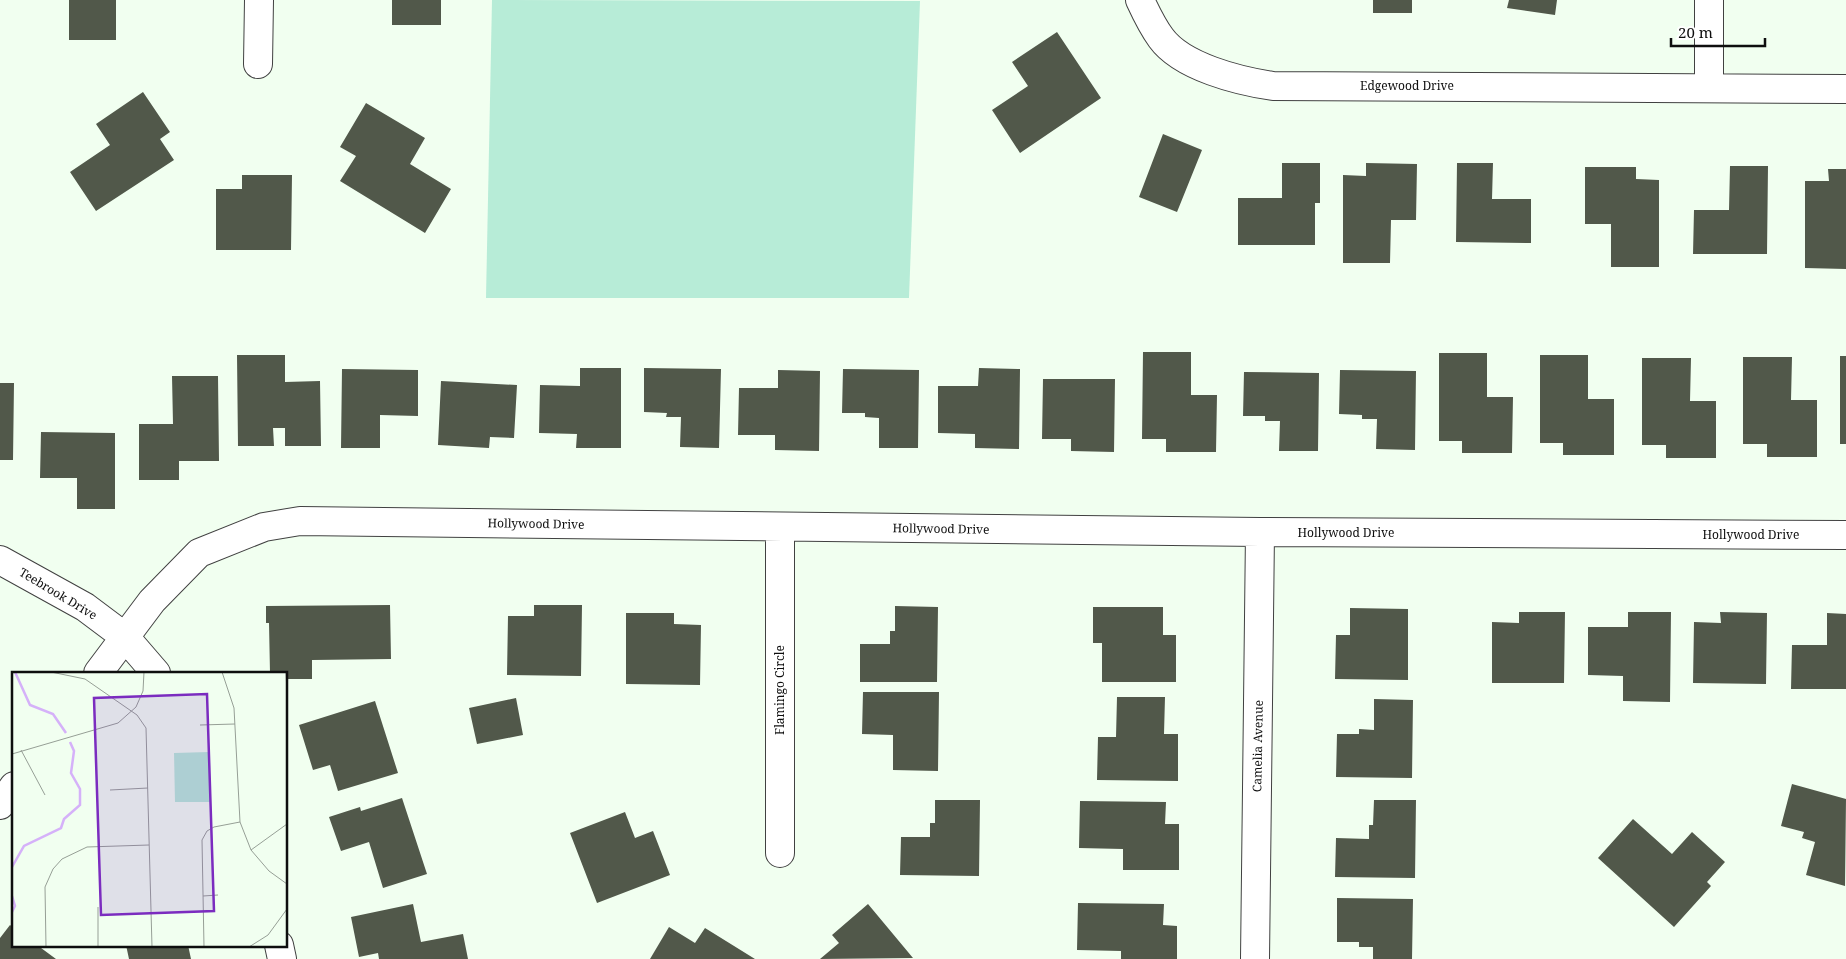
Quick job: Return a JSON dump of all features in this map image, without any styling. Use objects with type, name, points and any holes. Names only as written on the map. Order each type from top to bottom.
[{"type":"street","points":[[258,64],[259,0]]},
{"type":"street","name":"Edgewood Drive","points":[[1140,0],[1162,39],[1175,52],[1234,78],[1273,86],[1846,89]]},
{"type":"street","points":[[1708,87],[1709,0]]},
{"type":"street","name":"Hollywood Drive","points":[[99,672],[152,601],[199,553],[264,527],[300,521],[1260,532],[1846,535]]},
{"type":"street","name":"Flamingo Circle","points":[[780,527],[780,853]]},
{"type":"street","name":"Camelia Avenue","points":[[1255,959],[1260,532]]},
{"type":"street","name":"Teebrook Drive","points":[[0,560],[85,607],[125,638],[155,672]]},
{"type":"street","points":[[0,805],[12,789]]},
{"type":"street","points":[[279,946],[282,959]]},
{"type":"green space","points":[[492,0],[920,1],[909,298],[486,298]]},
{"type":"building","points":[[69,0],[116,0],[116,40],[69,40]]},
{"type":"building","points":[[392,0],[441,0],[441,25],[392,25]]},
{"type":"building","points":[[1373,0],[1412,0],[1412,13],[1373,13]]},
{"type":"building","points":[[1509,0],[1557,0],[1555,15],[1507,8]]},
{"type":"building","points":[[1057,32],[1101,98],[1020,153],[992,110],[1028,86],[1012,62]]},
{"type":"building","points":[[143,92],[170,132],[160,139],[174,160],[96,211],[70,172],[110,145],[96,124]]},
{"type":"building","points":[[366,103],[425,138],[410,164],[451,189],[425,233],[340,181],[356,156],[340,147]]},
{"type":"building","points":[[1163,134],[1202,150],[1177,212],[1139,197]]},
{"type":"building","points":[[1282,163],[1320,163],[1320,203],[1315,203],[1315,245],[1238,245],[1238,198],[1282,198]]},
{"type":"building","points":[[1366,163],[1417,164],[1416,220],[1391,220],[1390,263],[1343,263],[1343,175],[1366,176]]},
{"type":"building","points":[[1457,163],[1493,163],[1492,199],[1531,199],[1531,243],[1456,242]]},
{"type":"building","points":[[1730,166],[1768,166],[1767,254],[1693,254],[1694,210],[1729,210]]},
{"type":"building","points":[[1585,167],[1636,167],[1636,179],[1659,180],[1659,267],[1611,267],[1611,224],[1585,224]]},
{"type":"building","points":[[1828,169],[1846,169],[1846,269],[1805,268],[1805,181],[1829,181]]},
{"type":"building","points":[[242,175],[292,175],[291,250],[216,250],[216,189],[242,189]]},
{"type":"building","points":[[1143,352],[1191,352],[1191,395],[1217,395],[1216,452],[1166,452],[1166,439],[1142,439]]},
{"type":"building","points":[[1439,353],[1487,353],[1487,397],[1513,397],[1512,453],[1462,453],[1462,441],[1439,441]]},
{"type":"building","points":[[237,355],[285,355],[285,382],[320,381],[321,446],[285,446],[285,428],[273,428],[274,446],[238,446]]},
{"type":"building","points":[[1540,355],[1588,355],[1588,399],[1614,399],[1614,455],[1563,455],[1563,443],[1540,443]]},
{"type":"building","points":[[1840,356],[1846,356],[1846,444],[1840,444]]},
{"type":"building","points":[[1743,357],[1792,357],[1791,400],[1817,400],[1817,457],[1767,457],[1767,444],[1743,444]]},
{"type":"building","points":[[1642,358],[1691,358],[1690,401],[1716,401],[1716,458],[1666,458],[1666,445],[1642,445]]},
{"type":"building","points":[[580,368],[621,368],[621,448],[576,448],[577,434],[539,433],[540,385],[580,386]]},
{"type":"building","points":[[644,368],[721,369],[719,448],[680,447],[681,417],[666,417],[667,413],[644,412]]},
{"type":"building","points":[[979,368],[1020,369],[1019,449],[975,448],[975,434],[938,433],[938,386],[978,386]]},
{"type":"building","points":[[342,369],[418,370],[418,416],[380,415],[380,448],[341,448]]},
{"type":"building","points":[[843,369],[919,370],[918,448],[879,448],[879,418],[865,417],[865,413],[842,413]]},
{"type":"building","points":[[778,370],[820,371],[819,451],[775,450],[775,435],[738,435],[739,388],[778,388]]},
{"type":"building","points":[[1340,370],[1416,371],[1415,450],[1376,449],[1377,419],[1362,419],[1362,415],[1339,414]]},
{"type":"building","points":[[1244,372],[1319,373],[1318,451],[1279,451],[1280,421],[1265,421],[1265,416],[1243,416]]},
{"type":"building","points":[[172,376],[218,376],[219,461],[179,461],[179,480],[139,480],[139,424],[173,424]]},
{"type":"building","points":[[1043,379],[1115,379],[1114,452],[1071,451],[1071,439],[1042,439]]},
{"type":"building","points":[[441,381],[517,385],[514,438],[490,437],[489,448],[438,445]]},
{"type":"building","points":[[0,383],[14,383],[13,460],[0,460]]},
{"type":"building","points":[[41,432],[115,433],[115,509],[77,509],[77,478],[40,478]]},
{"type":"building","points":[[390,605],[391,659],[312,660],[312,679],[288,679],[288,672],[270,672],[269,623],[266,623],[266,606]]},
{"type":"building","points":[[534,605],[582,605],[581,676],[507,675],[508,616],[534,616]]},
{"type":"building","points":[[895,606],[938,607],[937,682],[860,682],[860,644],[890,644],[890,631],[895,631]]},
{"type":"building","points":[[1093,607],[1163,607],[1163,635],[1176,635],[1176,682],[1102,682],[1102,643],[1093,643]]},
{"type":"building","points":[[1350,608],[1408,609],[1408,680],[1335,679],[1336,635],[1350,635]]},
{"type":"building","points":[[1519,612],[1565,612],[1564,683],[1492,683],[1492,622],[1519,623]]},
{"type":"building","points":[[1628,612],[1671,612],[1670,702],[1623,701],[1623,676],[1588,675],[1588,627],[1628,627]]},
{"type":"building","points":[[1720,612],[1767,613],[1766,684],[1693,683],[1694,622],[1721,623]]},
{"type":"building","points":[[626,613],[674,613],[674,624],[701,625],[700,685],[626,684]]},
{"type":"building","points":[[1827,613],[1846,614],[1846,689],[1791,689],[1792,645],[1827,645]]},
{"type":"building","points":[[863,692],[939,692],[938,771],[893,770],[893,735],[862,734]]},
{"type":"building","points":[[1117,697],[1165,697],[1164,734],[1178,734],[1178,781],[1097,780],[1098,737],[1116,737]]},
{"type":"building","points":[[516,698],[523,735],[477,744],[469,708]]},
{"type":"building","points":[[1374,699],[1413,700],[1412,778],[1336,777],[1337,734],[1359,734],[1359,729],[1374,730]]},
{"type":"building","points":[[375,701],[398,773],[338,791],[330,765],[313,770],[299,725]]},
{"type":"building","points":[[1792,784],[1846,799],[1845,886],[1806,875],[1815,842],[1802,838],[1804,832],[1781,826]]},
{"type":"building","points":[[402,798],[427,874],[383,888],[369,842],[341,851],[329,817],[360,807],[361,811]]},
{"type":"building","points":[[935,800],[980,800],[979,876],[900,875],[901,837],[930,837],[930,823],[935,823]]},
{"type":"building","points":[[1374,800],[1416,800],[1415,878],[1335,877],[1336,838],[1369,839],[1369,825],[1373,825]]},
{"type":"building","points":[[1080,801],[1166,802],[1165,824],[1179,824],[1179,870],[1123,870],[1123,849],[1079,848]]},
{"type":"building","points":[[625,812],[635,838],[653,831],[670,875],[597,903],[570,833]]},
{"type":"building","points":[[1633,819],[1672,854],[1692,832],[1725,862],[1707,882],[1711,886],[1674,927],[1598,858]]},
{"type":"building","points":[[1337,898],[1413,899],[1412,959],[1373,959],[1373,947],[1359,947],[1359,942],[1337,942]]},
{"type":"building","points":[[1078,903],[1164,904],[1163,925],[1177,926],[1177,959],[1121,959],[1121,951],[1077,950]]},
{"type":"building","points":[[413,904],[421,942],[463,934],[468,959],[379,959],[378,953],[359,957],[351,917]]},
{"type":"building","points":[[868,904],[913,958],[820,959],[839,943],[832,935]]},
{"type":"building","points":[[10,925],[12,926],[12,946],[38,946],[56,959],[0,959],[0,938]]},
{"type":"building","points":[[669,927],[695,943],[705,928],[755,959],[650,959]]},
{"type":"building","points":[[126,946],[188,946],[191,959],[129,959]]}]
